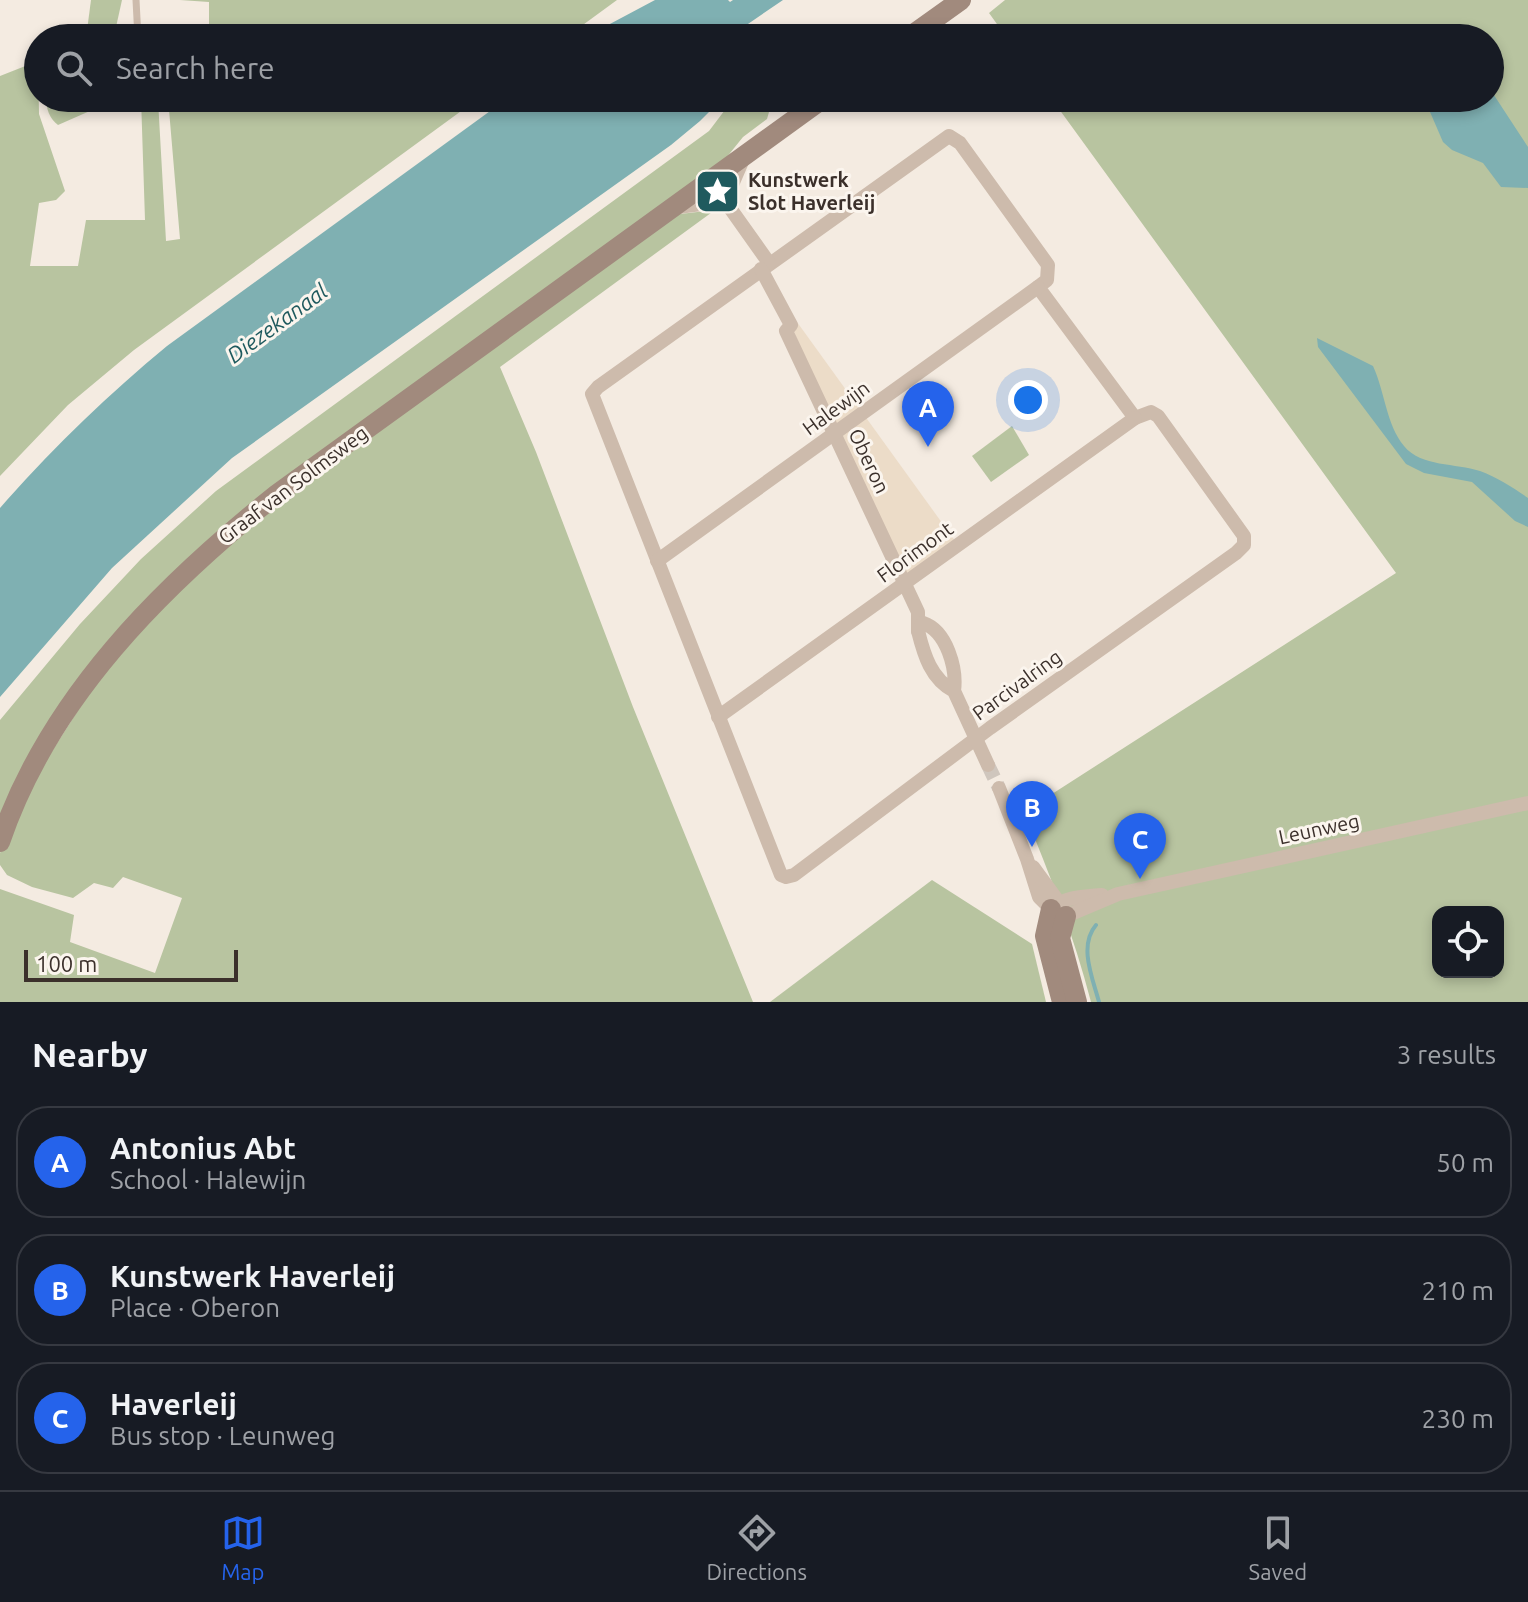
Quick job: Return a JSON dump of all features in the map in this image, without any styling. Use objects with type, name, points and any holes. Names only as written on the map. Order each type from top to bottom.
[{"type":"street","points":[[928,24],[961,0]]},
{"type":"street","name":"Graaf van Solmsweg","points":[[0,842],[33,765],[71,703],[166,590],[226,535],[277,494],[804,112]]},
{"type":"street","name":"Parcivalring","points":[[1038,287],[1047,280],[1048,265],[960,143],[949,136],[765,266],[592,394],[781,875],[794,875],[1244,545],[1244,536],[1158,416],[1151,412],[1135,418]]},
{"type":"street","points":[[746,153],[725,201],[765,266]]},
{"type":"street","name":"Graaf van Solmsweg","points":[[671,208],[725,201]]},
{"type":"street","name":"Oberon","points":[[765,266],[791,325],[786,331],[832,436],[901,587],[918,612],[918,631],[923,651],[932,671],[954,691]]},
{"type":"street","points":[[1038,287],[1135,418]]},
{"type":"street","name":"Halewijn","points":[[657,561],[1038,287]]},
{"type":"street","name":"Florimont","points":[[718,717],[1135,418]]},
{"type":"street","name":"Oberon","points":[[918,631],[923,623],[931,626],[942,639],[951,660],[954,691],[988,765]]},
{"type":"street","points":[[999,788],[1039,897],[1059,909]]},
{"type":"street","name":"Leunweg","points":[[1059,909],[1528,803]]},
{"type":"street","points":[[1059,909],[1045,936],[1062,1002]]},
{"type":"street","points":[[1059,909],[1060,938],[1077,1002]]},
{"type":"lane","points":[[136,0],[137,24]]},
{"type":"green space","points":[[91,0],[122,0],[117,24],[88,24]]},
{"type":"green space","points":[[180,0],[617,0],[584,24],[209,24],[209,2]]},
{"type":"green space","points":[[1005,0],[1528,0],[1528,1002],[1091,1002],[1061,906],[1024,812],[1396,573],[1061,112],[1504,112],[1504,24],[997,24],[989,13]]},
{"type":"green space","points":[[24,67],[24,112],[39,112],[65,191],[56,200],[39,203],[30,266],[78,266],[86,220],[145,220],[141,112],[159,112],[166,241],[180,239],[169,112],[460,112],[134,350],[68,405],[0,476],[0,76]]},
{"type":"green space","points":[[49,112],[88,112],[58,125]]},
{"type":"green space","points":[[723,112],[769,112],[767,119],[743,137],[722,163],[592,258],[125,625],[0,819],[0,720],[80,624],[141,559],[216,491],[709,131]]},
{"type":"green space","points":[[715,210],[500,367],[753,1002],[0,1002],[0,889],[74,915],[70,942],[155,973],[182,898],[123,877],[113,888],[94,883],[73,898],[32,887],[7,875],[0,865],[0,853],[22,798],[107,665],[232,537],[671,215]]},
{"type":"green space","points":[[1012,426],[1029,455],[991,482],[972,456]]},
{"type":"green space","points":[[932,880],[1032,944],[1046,1002],[770,1002]]},
{"type":"shaded area","points":[[797,322],[958,545],[904,585],[791,325]]},
{"type":"water","points":[[655,0],[783,0],[748,24],[610,24]]},
{"type":"water","points":[[1504,110],[1528,147],[1528,188],[1501,187],[1483,163],[1452,150],[1443,142],[1430,112]]},
{"type":"water","name":"Diezekanaal","points":[[489,112],[709,112],[671,145],[232,458],[112,568],[0,697],[0,508],[84,420],[167,346]]},
{"type":"water","points":[[1317,338],[1373,366],[1393,428],[1411,453],[1429,461],[1480,471],[1517,490],[1528,498],[1528,527],[1515,521],[1472,482],[1424,473],[1406,464],[1318,347]]},
{"type":"waterway","points":[[1096,925],[1087,953],[1099,1002]]},
{"type":"tunnel","points":[[988,765],[999,788]]},
{"type":"place","name":"Kunstwerk Slot Haverleij","points":[[717,191]]},
{"type":"place","name":"Antonius Abt","points":[[928,447]]},
{"type":"place","name":"Kunstwerk Haverleij","points":[[1032,847]]},
{"type":"place","name":"Haverleij","points":[[1140,879]]}]
